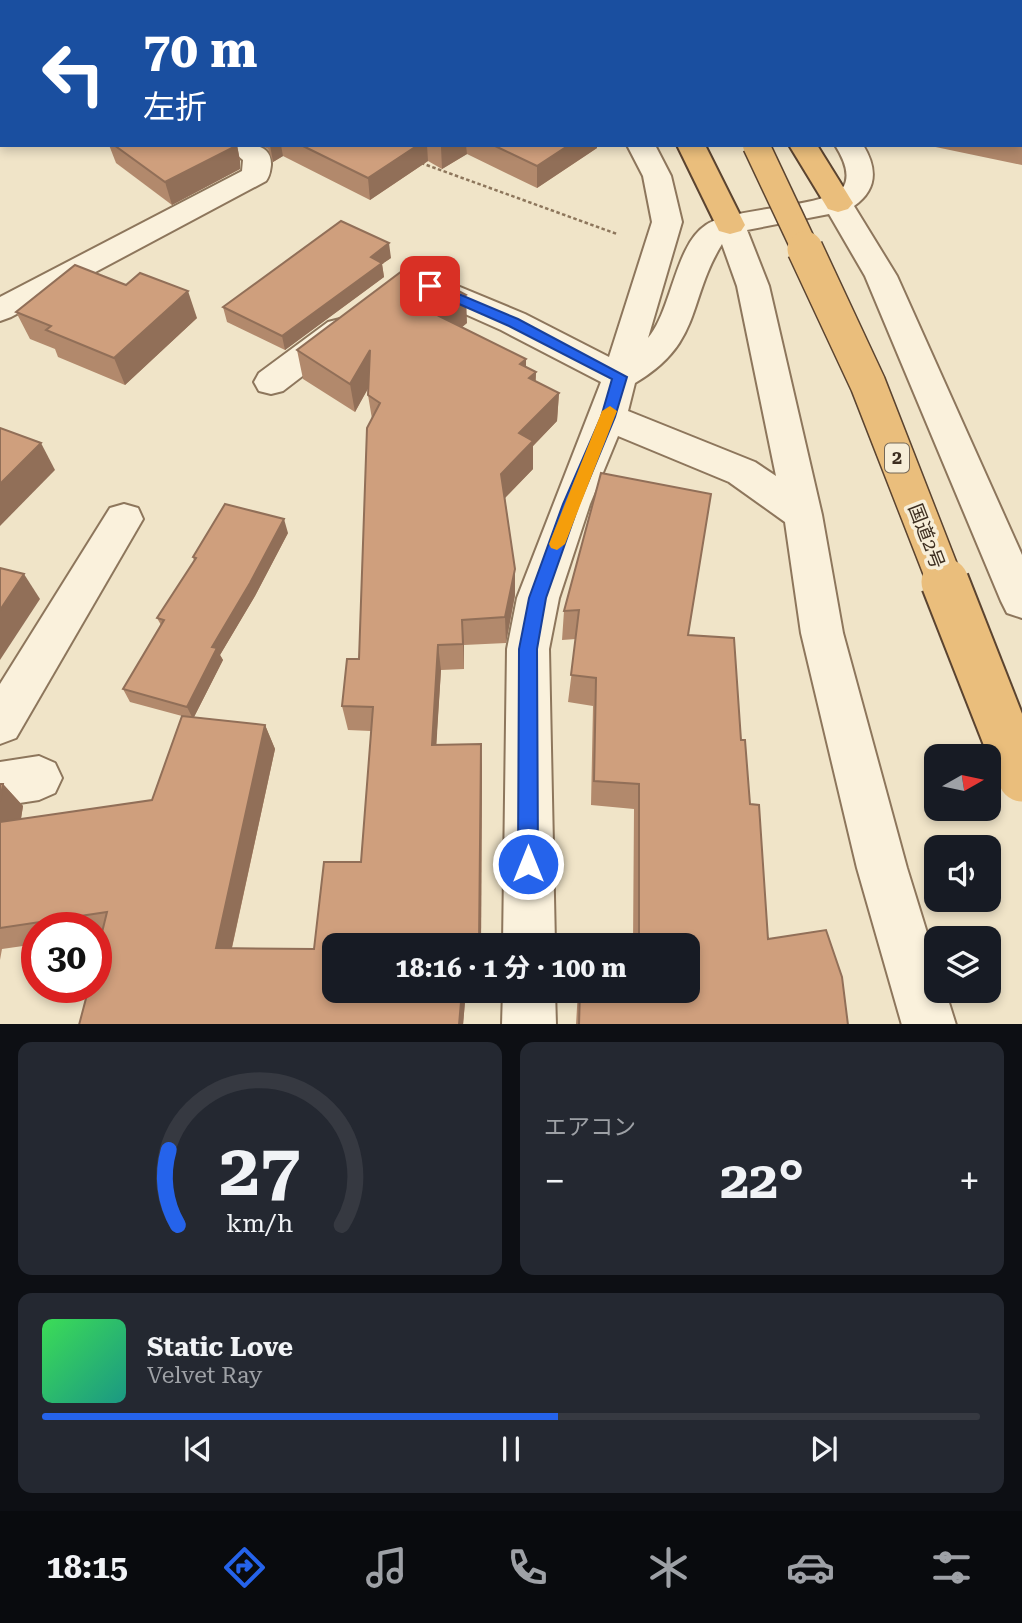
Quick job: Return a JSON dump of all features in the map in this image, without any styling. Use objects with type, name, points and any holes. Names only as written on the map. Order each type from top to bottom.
[{"type":"highway","points":[[692,147],[730,225]]},
{"type":"highway","name":"国道2号","points":[[757,147],[868,384],[1022,778]]},
{"type":"highway","points":[[804,147],[838,203]]},
{"type":"street","points":[[0,310],[256,175],[257,157],[243,147]]},
{"type":"street","points":[[528,933],[528,649],[538,598],[571,504],[608,417],[667,222],[664,198],[657,176],[642,147]]},
{"type":"street","points":[[620,377],[649,360],[667,337],[705,245],[715,232],[730,225],[838,203],[852,196],[860,184],[857,158],[850,147]]},
{"type":"street","points":[[838,203],[881,276],[1022,601]]},
{"type":"street","points":[[730,225],[753,286],[803,515],[822,633],[882,868],[929,1024]]},
{"type":"street","points":[[271,382],[409,277],[513,322],[620,377]]},
{"type":"street","points":[[608,417],[742,472],[803,515]]},
{"type":"street","points":[[0,723],[124,519]]},
{"type":"street","points":[[529,1003],[529,1024]]},
{"type":"path","points":[[415,161],[658,249]]},
{"type":"building","points":[[117,147],[234,147],[165,182]]},
{"type":"building","points":[[305,147],[415,147],[368,178]]},
{"type":"building","points":[[497,147],[566,147],[537,166]]},
{"type":"building","points":[[341,221],[389,243],[371,257],[382,263],[282,336],[223,307]]},
{"type":"building","points":[[75,265],[126,285],[140,273],[188,291],[114,358],[46,330],[51,326],[16,312]]},
{"type":"building","points":[[410,265],[466,295],[439,316],[526,359],[520,364],[536,372],[529,378],[559,393],[519,433],[533,441],[501,474],[515,569],[505,617],[462,620],[463,644],[438,645],[432,745],[481,744],[479,933],[322,933],[322,1003],[461,1003],[459,1024],[79,1024],[85,1003],[112,1003],[112,912],[21,912],[21,925],[0,928],[0,822],[152,800],[182,716],[265,725],[216,948],[314,949],[324,862],[361,862],[373,707],[342,706],[347,659],[359,659],[367,428],[380,403],[368,395],[370,350],[350,384],[297,350]]},
{"type":"building","points":[[0,428],[41,443],[0,484]]},
{"type":"building","points":[[601,473],[711,494],[688,635],[734,638],[741,740],[745,740],[750,804],[759,805],[768,939],[826,930],[842,977],[848,1024],[579,1024],[580,1003],[700,1003],[700,933],[639,933],[639,784],[594,781],[596,678],[571,675],[579,610],[564,611]]},
{"type":"building","points":[[225,504],[284,519],[212,647],[217,648],[187,707],[123,689],[164,620],[157,618],[196,558],[193,557]]},
{"type":"building","points":[[0,568],[24,574],[0,610]]},
{"type":"slow traffic","points":[[557,544],[610,411]]},
{"type":"route","points":[[430,286],[513,322],[620,377],[608,417],[571,504],[538,598],[528,649],[528,864]]}]
